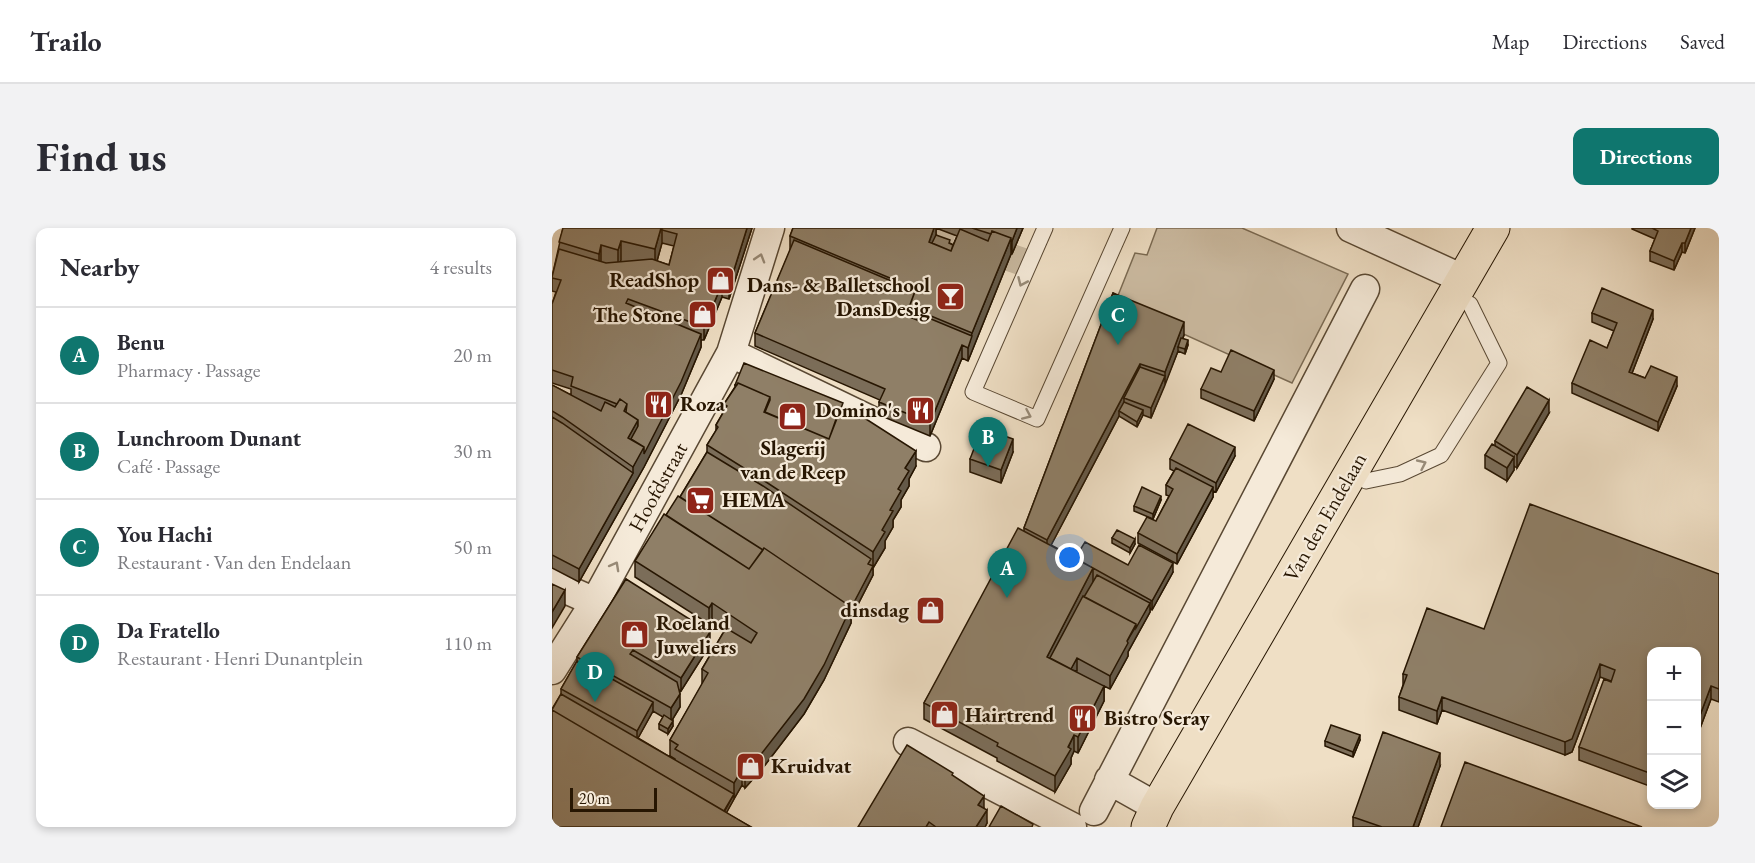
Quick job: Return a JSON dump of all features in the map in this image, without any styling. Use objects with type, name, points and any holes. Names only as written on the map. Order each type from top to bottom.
[{"type":"main road","name":"Van den Endelaan","points":[[1158,820],[1366,481],[1466,291],[1494,228]]},
{"type":"main road","name":"Van den Endelaan","points":[[1158,820],[1466,291],[1513,228]]},
{"type":"street","name":"Hoofdstraat","points":[[552,670],[595,602],[731,353],[770,228]]},
{"type":"street","points":[[1351,228],[1389,242],[1466,291]]},
{"type":"street","points":[[908,742],[1083,819],[1108,780],[1365,289]]},
{"type":"street","points":[[731,353],[926,447]]},
{"type":"street","points":[[552,583],[595,602]]},
{"type":"street","points":[[1108,780],[1158,820]]},
{"type":"lane","points":[[1045,228],[973,392],[1037,419],[1122,228]]},
{"type":"lane","name":"Van den Endelaan","points":[[1366,481],[1400,474],[1441,455],[1499,363],[1466,291]]},
{"type":"shaded area","points":[[1157,228],[1242,228],[1348,274],[1292,383],[1115,303],[1135,253],[1147,255]]},
{"type":"building","points":[[563,228],[661,228],[655,249],[621,241],[618,250],[601,245],[599,254],[559,242]]},
{"type":"building","points":[[662,228],[747,228],[729,286],[722,284],[704,327],[628,299],[626,303],[701,334],[681,382],[644,454],[644,447],[631,439],[638,426],[638,420],[626,412],[627,404],[620,399],[617,404],[571,386],[573,377],[552,370],[552,304],[561,280],[552,277],[559,249],[606,263],[652,259],[669,265],[677,234],[662,230]]},
{"type":"building","points":[[793,228],[934,228],[929,242],[951,251],[960,229],[988,241],[992,231],[1011,238],[972,333],[919,311],[917,317],[907,313],[916,289],[790,236]]},
{"type":"building","points":[[972,228],[1017,228],[1011,241],[1011,238],[992,231],[991,234]]},
{"type":"building","points":[[1652,228],[1691,228],[1674,261],[1650,251],[1658,231]]},
{"type":"building","points":[[936,235],[950,240],[949,243],[953,245],[951,251],[932,243]]},
{"type":"building","points":[[794,240],[915,291],[907,316],[917,320],[919,314],[972,336],[968,348],[962,345],[930,423],[879,402],[885,389],[755,333]]},
{"type":"building","points":[[1602,288],[1653,310],[1629,372],[1645,378],[1651,366],[1677,377],[1658,422],[1572,383],[1590,340],[1607,348],[1617,323],[1592,313]]},
{"type":"building","points":[[1113,293],[1184,322],[1165,372],[1140,364],[1047,540],[1024,528]]},
{"type":"building","points":[[1181,338],[1188,340],[1185,349],[1178,347]]},
{"type":"building","points":[[1231,350],[1274,370],[1254,411],[1201,389],[1211,368],[1221,372]]},
{"type":"building","points":[[744,363],[843,403],[829,439],[765,412],[770,397],[738,383],[735,385]]},
{"type":"building","points":[[1140,367],[1165,376],[1151,408],[1124,398]]},
{"type":"building","points":[[738,383],[770,397],[764,412],[829,439],[840,408],[851,412],[850,415],[859,419],[860,416],[866,419],[916,451],[905,468],[909,471],[898,489],[901,491],[882,530],[885,532],[873,552],[707,445],[727,406],[724,404]]},
{"type":"building","points":[[552,385],[601,411],[605,402],[615,407],[620,399],[627,404],[624,411],[638,420],[628,438],[644,447],[633,467],[552,411]]},
{"type":"building","points":[[1527,387],[1549,400],[1517,455],[1495,441]]},
{"type":"building","points":[[1124,402],[1143,410],[1137,422],[1119,411]]},
{"type":"building","points":[[552,417],[633,473],[579,569],[552,555]]},
{"type":"building","points":[[1188,424],[1235,447],[1216,483],[1170,459]]},
{"type":"building","points":[[982,428],[1013,439],[1001,470],[970,459]]},
{"type":"building","points":[[1492,444],[1514,457],[1507,468],[1485,455]]},
{"type":"building","points":[[707,452],[763,486],[871,559],[868,564],[873,566],[851,608],[764,548],[763,550],[680,497]]},
{"type":"building","points":[[1176,468],[1213,487],[1177,554],[1138,533],[1147,517],[1156,521],[1173,489],[1166,485]]},
{"type":"building","points":[[1142,487],[1161,496],[1153,514],[1134,506]]},
{"type":"building","points":[[678,496],[763,550],[749,569],[666,515]]},
{"type":"building","points":[[1530,504],[1719,574],[1719,689],[1711,686],[1701,713],[1701,647],[1647,647],[1647,772],[1579,747],[1604,679],[1611,682],[1615,670],[1600,664],[1572,739],[1565,742],[1442,697],[1437,711],[1399,697],[1407,675],[1403,674],[1427,608],[1484,629]]},
{"type":"building","points":[[664,514],[749,569],[764,548],[851,607],[824,665],[804,699],[762,753],[745,772],[742,769],[734,783],[675,749],[678,745],[670,740],[708,673],[702,669],[726,628],[751,643],[757,633],[712,603],[709,608],[635,561]]},
{"type":"building","points":[[1018,528],[1093,568],[1047,657],[1104,686],[1078,737],[1074,735],[1068,747],[1071,749],[1055,776],[997,746],[998,743],[924,703]]},
{"type":"building","points":[[1117,530],[1135,539],[1130,548],[1112,538]]},
{"type":"building","points":[[1085,542],[1128,565],[1139,545],[1173,563],[1152,601],[1075,558]]},
{"type":"building","points":[[1097,575],[1150,603],[1136,628],[1136,624],[1084,597]]},
{"type":"building","points":[[626,579],[710,632],[681,678],[633,650],[630,654],[677,682],[680,694],[671,708],[612,675],[610,678],[577,657]]},
{"type":"building","points":[[552,584],[565,590],[552,612]]},
{"type":"building","points":[[1083,596],[1136,624],[1110,676],[1077,658],[1071,669],[1050,658]]},
{"type":"building","points":[[577,661],[610,681],[612,679],[653,702],[637,731],[561,689]]},
{"type":"building","points":[[561,694],[734,794],[724,811],[552,710]]},
{"type":"building","points":[[552,710],[751,827],[559,827],[552,824]]},
{"type":"building","points":[[664,715],[673,721],[668,729],[659,724]]},
{"type":"building","points":[[1331,725],[1360,735],[1353,752],[1325,741]]},
{"type":"building","points":[[1383,732],[1440,753],[1413,827],[1382,827],[1353,817]]},
{"type":"building","points":[[907,745],[953,773],[952,775],[984,796],[978,805],[987,810],[976,827],[936,827],[929,822],[926,827],[858,827]]},
{"type":"building","points":[[1465,762],[1642,827],[1441,827]]},
{"type":"building","points":[[1001,806],[1033,824],[1032,827],[989,827]]},
{"type":"tunnel","points":[[928,229],[1029,264]]},
{"type":"place","name":"ReadShop","points":[[720,280]]},
{"type":"place","name":"Dans- & Balletschool DansDesig","points":[[951,297]]},
{"type":"place","name":"The Stone","points":[[703,315]]},
{"type":"place","name":"You Hachi","points":[[1118,345]]},
{"type":"place","name":"Roza","points":[[659,404]]},
{"type":"place","name":"Domino's","points":[[921,410]]},
{"type":"place","name":"Slagerij van de Reep","points":[[793,417]]},
{"type":"place","name":"Lunchroom Dunant","points":[[988,467]]},
{"type":"place","name":"HEMA","points":[[701,500]]},
{"type":"place","name":"Benu","points":[[1007,598]]},
{"type":"place","name":"dinsdag","points":[[930,610]]},
{"type":"place","name":"Roeland Juweliers","points":[[635,635]]},
{"type":"place","name":"Da Fratello","points":[[595,702]]},
{"type":"place","name":"Hairtrend","points":[[944,715]]},
{"type":"place","name":"Bistro Seray","points":[[1083,718]]},
{"type":"place","name":"Kruidvat","points":[[750,766]]}]
